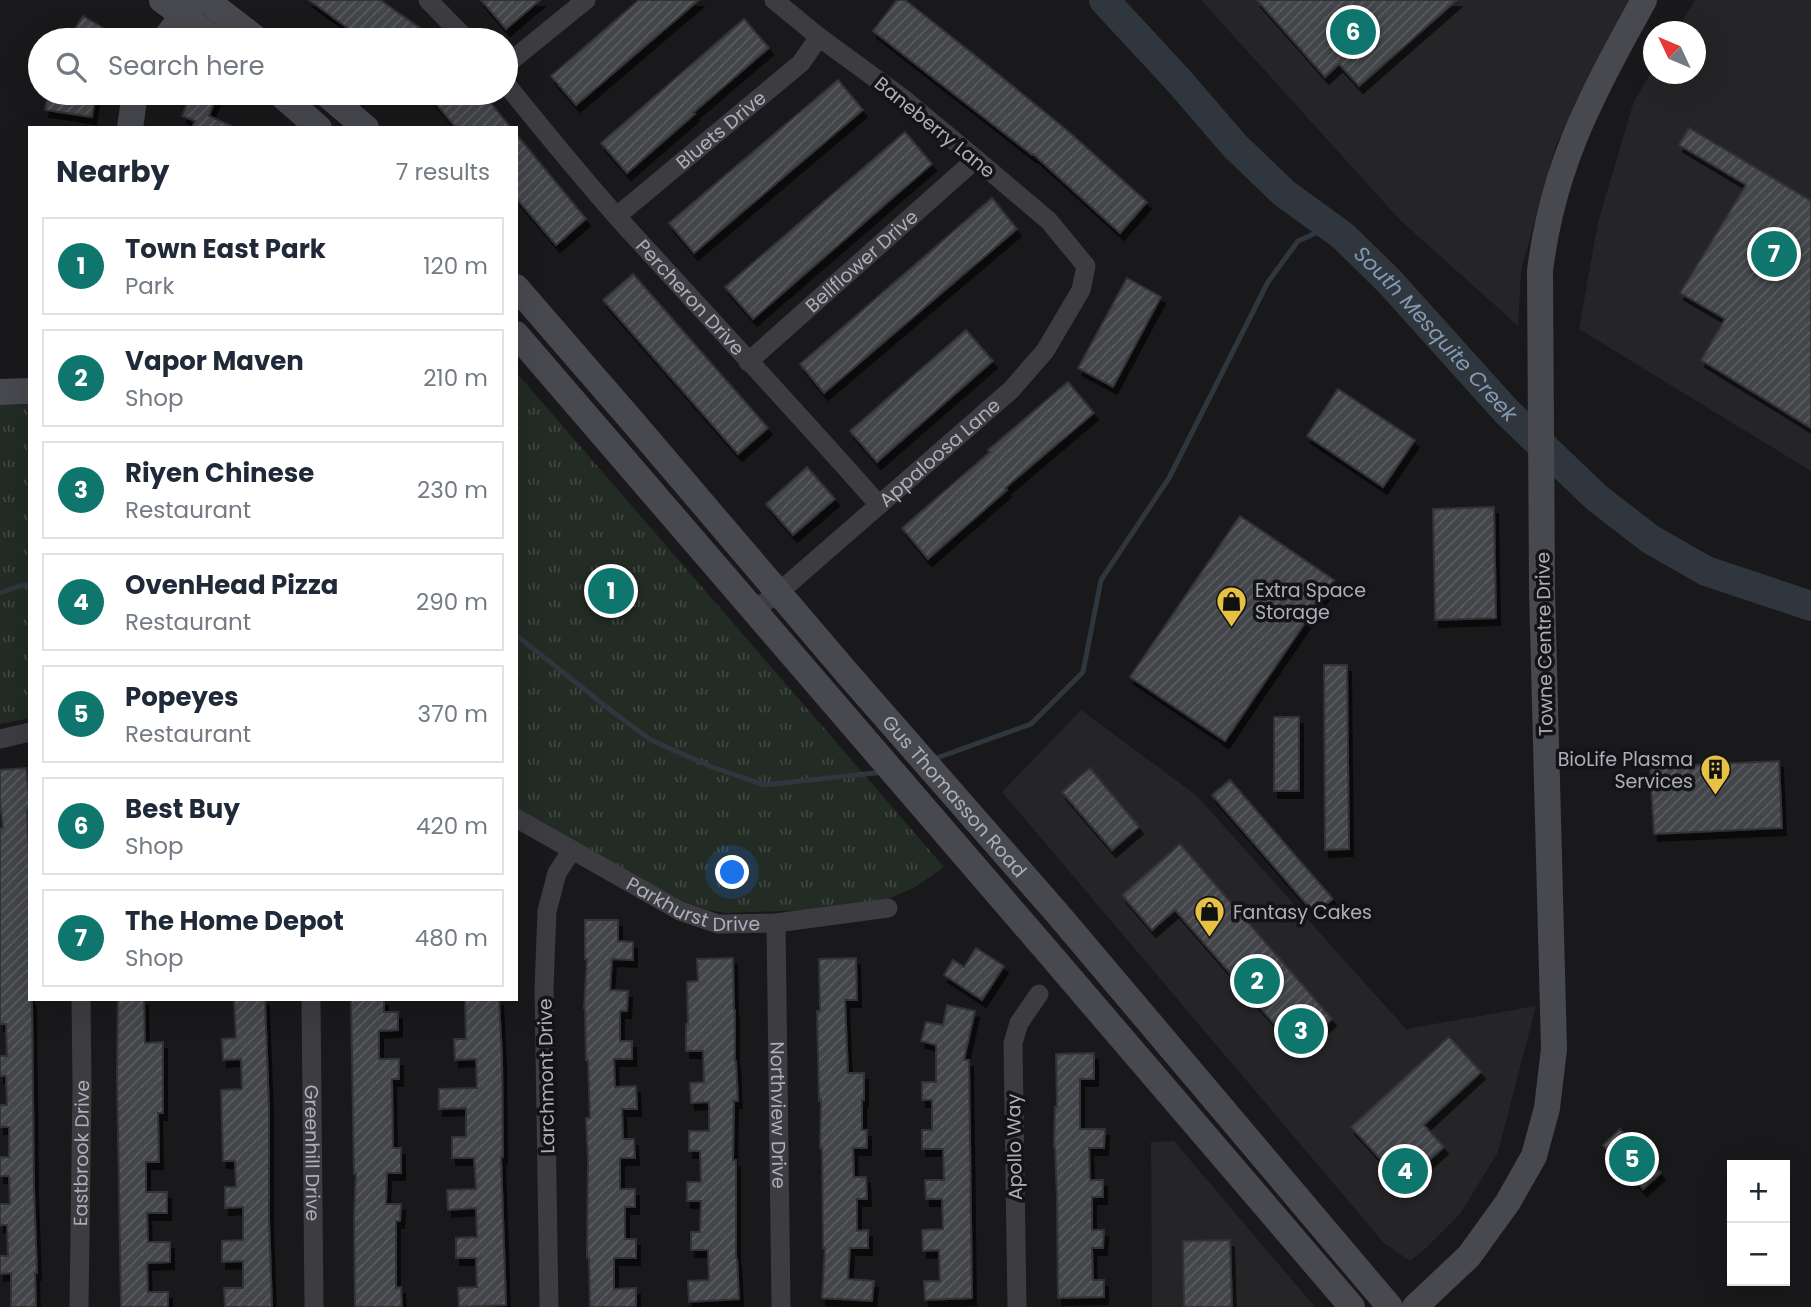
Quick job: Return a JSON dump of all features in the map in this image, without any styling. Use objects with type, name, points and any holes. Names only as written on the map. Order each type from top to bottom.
[{"type":"main road","points":[[206,0],[242,28]]},
{"type":"main road","name":"Towne Centre Drive","points":[[1415,1307],[1469,1256],[1508,1202],[1534,1156],[1547,1108],[1554,1049],[1542,590],[1540,271],[1543,241],[1566,160],[1590,101],[1644,0]]},
{"type":"main road","points":[[169,28],[180,5],[204,28]]},
{"type":"main road","points":[[130,126],[133,105]]},
{"type":"main road","points":[[293,105],[317,126]]},
{"type":"main road","points":[[339,105],[364,126]]},
{"type":"main road","name":"Gus Thomasson Road","points":[[518,289],[1056,913],[1390,1307]]},
{"type":"main road","name":"Gus Thomasson Road","points":[[518,336],[1352,1307]]},
{"type":"main road","points":[[0,392],[28,391]]},
{"type":"main road","points":[[1144,1065],[1168,1044]]},
{"type":"main road","points":[[1447,1307],[1469,1256]]},
{"type":"street","points":[[428,0],[455,28]]},
{"type":"street","points":[[518,55],[586,0]]},
{"type":"street","name":"Baneberry Lane","points":[[774,0],[819,37],[905,100],[1049,221],[1086,266]]},
{"type":"street","name":"Bluets Drive","points":[[617,216],[802,63],[819,37]]},
{"type":"street","name":"Percheron Drive","points":[[518,98],[617,216],[879,505]]},
{"type":"street","name":"Bellflower Drive","points":[[748,362],[976,159]]},
{"type":"street","name":"Appaloosa Lane","points":[[755,610],[1011,390],[1045,351],[1081,290],[1086,266]]},
{"type":"street","points":[[0,739],[28,732]]},
{"type":"street","name":"Parkhurst Drive","points":[[518,819],[680,911],[718,924],[776,923],[888,908]]},
{"type":"street","name":"Larchmont Drive","points":[[549,1307],[544,989],[547,911],[557,873],[572,850]]},
{"type":"street","name":"Northview Drive","points":[[776,923],[781,1307]]},
{"type":"street","name":"Apollo Way","points":[[1017,1307],[1013,1043],[1019,1023],[1038,994]]},
{"type":"street","name":"Eastbrook Drive","points":[[79,1307],[81,1001]]},
{"type":"street","name":"Greenhill Drive","points":[[311,1001],[314,1307]]},
{"type":"shaded area","points":[[1201,0],[1630,0],[1556,145],[1521,270],[1518,326],[1400,220]]},
{"type":"shaded area","points":[[1695,0],[1811,0],[1811,471],[1579,329],[1598,222],[1634,101],[1644,84],[1706,84],[1706,21],[1682,21]]},
{"type":"shaded area","points":[[1081,710],[1196,795],[1406,1029],[1536,1006],[1498,1152],[1460,1214],[1410,1261],[1384,1243],[1002,792]]},
{"type":"shaded area","points":[[1174,1141],[1315,1307],[1152,1307],[1151,1142]]},
{"type":"green space","points":[[518,374],[944,867],[917,886],[891,898],[865,905],[726,913],[685,903],[518,810]]},
{"type":"green space","points":[[0,405],[28,405],[28,718],[0,724]]},
{"type":"building","points":[[309,0],[380,0],[420,28],[348,28]]},
{"type":"building","points":[[481,0],[540,0],[507,28]]},
{"type":"building","points":[[639,0],[699,0],[576,105],[551,76]]},
{"type":"building","points":[[897,0],[905,0],[982,61],[1069,132],[1147,202],[1120,233],[1033,154],[873,31]]},
{"type":"building","points":[[1257,0],[1457,0],[1359,86],[1339,64],[1325,77]]},
{"type":"building","points":[[83,16],[103,28],[76,28]]},
{"type":"building","points":[[744,19],[769,48],[627,173],[601,143]]},
{"type":"building","points":[[838,80],[863,110],[694,253],[669,223]]},
{"type":"building","points":[[46,105],[94,105],[92,117],[45,110]]},
{"type":"building","points":[[187,105],[213,105],[209,116],[232,126],[193,126],[195,121],[182,116]]},
{"type":"building","points":[[437,105],[492,105],[509,126],[454,126]]},
{"type":"building","points":[[1689,128],[1811,201],[1811,428],[1701,360],[1725,319],[1680,293],[1746,185],[1679,145]]},
{"type":"building","points":[[905,132],[932,164],[753,319],[725,287]]},
{"type":"building","points":[[518,136],[586,219],[556,245],[518,200]]},
{"type":"building","points":[[992,198],[1017,229],[824,393],[800,364]]},
{"type":"building","points":[[633,274],[768,428],[738,454],[603,300]]},
{"type":"building","points":[[1127,278],[1161,297],[1113,387],[1078,368]]},
{"type":"building","points":[[966,330],[993,361],[877,462],[850,431]]},
{"type":"building","points":[[1068,382],[1094,413],[1005,488],[1007,490],[928,559],[902,528]]},
{"type":"building","points":[[1338,389],[1415,440],[1383,487],[1307,436]]},
{"type":"building","points":[[807,467],[835,499],[793,535],[766,504]]},
{"type":"building","points":[[1494,507],[1496,618],[1435,620],[1433,509]]},
{"type":"building","name":"Extra Space Storage","points":[[1240,516],[1334,580],[1225,741],[1130,677]]},
{"type":"building","points":[[1324,665],[1347,665],[1349,849],[1325,850]]},
{"type":"building","points":[[1274,717],[1299,717],[1299,791],[1274,791]]},
{"type":"building","name":"BioLife Plasma Services","points":[[1779,761],[1782,828],[1654,834],[1650,767]]},
{"type":"building","points":[[26,768],[28,788],[28,1001],[32,1001],[36,1307],[11,1307],[11,1273],[0,1274],[0,1256],[8,1256],[7,1225],[0,1225],[0,1204],[10,1204],[9,1176],[0,1176],[0,1157],[9,1157],[9,1127],[0,1127],[0,1105],[7,1105],[6,1076],[0,1076],[0,1056],[7,1056],[6,1024],[0,1024],[0,828],[3,828],[0,770]]},
{"type":"building","points":[[1090,768],[1139,827],[1112,850],[1062,792]]},
{"type":"building","points":[[1230,780],[1333,899],[1315,914],[1212,795]]},
{"type":"building","points":[[1180,844],[1332,1019],[1297,1050],[1175,910],[1152,930],[1122,895]]},
{"type":"building","points":[[585,920],[618,920],[618,941],[633,942],[633,960],[612,959],[610,990],[628,991],[627,1011],[620,1011],[620,1041],[632,1041],[632,1059],[614,1059],[615,1087],[636,1086],[637,1109],[622,1109],[623,1139],[634,1139],[635,1158],[620,1158],[620,1189],[635,1189],[635,1207],[625,1207],[625,1239],[636,1239],[636,1258],[614,1258],[614,1289],[636,1288],[636,1307],[590,1307],[586,1118],[590,1118],[584,1008],[587,959]]},
{"type":"building","points":[[976,948],[1004,966],[982,1000],[944,975],[953,960],[964,967]]},
{"type":"building","points":[[733,958],[738,1101],[734,1101],[733,1160],[736,1160],[736,1258],[739,1299],[689,1302],[688,1281],[709,1280],[708,1250],[691,1250],[691,1232],[700,1232],[701,1201],[687,1201],[687,1182],[701,1182],[700,1151],[689,1151],[689,1131],[709,1131],[709,1102],[691,1103],[690,1083],[704,1082],[703,1051],[686,1051],[687,982],[698,981],[697,959]]},
{"type":"building","points":[[856,958],[857,1000],[845,1000],[848,1073],[864,1073],[862,1130],[867,1130],[867,1148],[853,1148],[854,1177],[866,1177],[867,1199],[857,1199],[857,1231],[868,1230],[868,1248],[850,1248],[848,1279],[874,1281],[872,1301],[822,1298],[825,1248],[817,1011],[820,1011],[819,959]]},
{"type":"building","points":[[118,1001],[144,1001],[145,1043],[163,1042],[163,1113],[158,1113],[159,1162],[146,1162],[146,1192],[167,1192],[167,1213],[147,1213],[148,1242],[170,1242],[170,1262],[147,1263],[148,1292],[168,1292],[168,1307],[121,1307]]},
{"type":"building","points":[[234,1001],[265,1001],[272,1307],[225,1307],[224,1288],[243,1288],[243,1261],[222,1262],[222,1241],[243,1240],[243,1207],[225,1208],[225,1187],[236,1187],[235,1161],[223,1161],[221,1090],[242,1089],[241,1059],[223,1060],[222,1039],[236,1038]]},
{"type":"building","points":[[351,1001],[384,1001],[384,1012],[398,1012],[398,1030],[379,1031],[379,1059],[399,1059],[399,1079],[392,1079],[393,1148],[401,1148],[401,1173],[387,1173],[386,1204],[401,1204],[400,1221],[396,1221],[396,1288],[401,1287],[402,1307],[355,1307]]},
{"type":"building","points":[[465,1001],[499,1001],[506,1305],[459,1307],[458,1288],[477,1287],[476,1258],[456,1258],[456,1238],[477,1237],[476,1208],[448,1210],[447,1190],[476,1189],[474,1158],[452,1158],[452,1137],[466,1137],[466,1108],[439,1109],[439,1089],[477,1088],[476,1059],[455,1060],[454,1039],[466,1039]]},
{"type":"building","points":[[947,1005],[975,1011],[964,1060],[969,1060],[972,1298],[925,1300],[924,1281],[940,1281],[939,1250],[923,1251],[922,1230],[943,1229],[942,1199],[926,1199],[925,1180],[944,1180],[943,1149],[922,1149],[922,1130],[932,1130],[932,1100],[922,1100],[922,1082],[936,1082],[936,1045],[921,1041],[926,1022],[943,1025]]},
{"type":"building","points":[[1449,1037],[1481,1072],[1424,1125],[1444,1147],[1403,1184],[1351,1127]]},
{"type":"building","points":[[1094,1053],[1094,1079],[1080,1079],[1080,1129],[1105,1129],[1104,1148],[1089,1148],[1090,1180],[1103,1180],[1103,1197],[1092,1197],[1092,1230],[1104,1230],[1103,1248],[1092,1248],[1093,1280],[1104,1280],[1104,1297],[1058,1298],[1054,1147],[1057,1107],[1056,1054]]},
{"type":"building","points":[[1620,1129],[1661,1173],[1643,1189],[1603,1145]]},
{"type":"building","points":[[1230,1240],[1232,1307],[1184,1307],[1183,1241]]},
{"type":"waterway","name":"South Mesquite Creek","points":[[1104,0],[1235,146],[1284,193],[1343,236],[1389,281],[1507,412],[1597,498],[1650,539],[1706,571],[1811,606]]},
{"type":"waterway","points":[[934,759],[1031,724],[1083,672],[1101,580],[1169,478],[1268,282],[1298,241],[1318,232],[1343,236]]},
{"type":"waterway","points":[[0,593],[28,585]]},
{"type":"waterway","points":[[518,637],[651,740],[712,767],[764,785],[884,772]]},
{"type":"place","name":"Best Buy","points":[[1353,32]]},
{"type":"place","name":"The Home Depot","points":[[1774,254]]},
{"type":"place","name":"Town East Park","points":[[611,591]]},
{"type":"place","name":"Extra Space Storage","points":[[1232,628]]},
{"type":"place","name":"BioLife Plasma Services","points":[[1716,797]]},
{"type":"place","name":"Fantasy Cakes","points":[[1210,939]]},
{"type":"place","name":"Vapor Maven","points":[[1257,981]]},
{"type":"place","name":"Riyen Chinese","points":[[1301,1031]]},
{"type":"place","name":"Popeyes","points":[[1632,1159]]},
{"type":"place","name":"OvenHead Pizza","points":[[1405,1171]]}]
